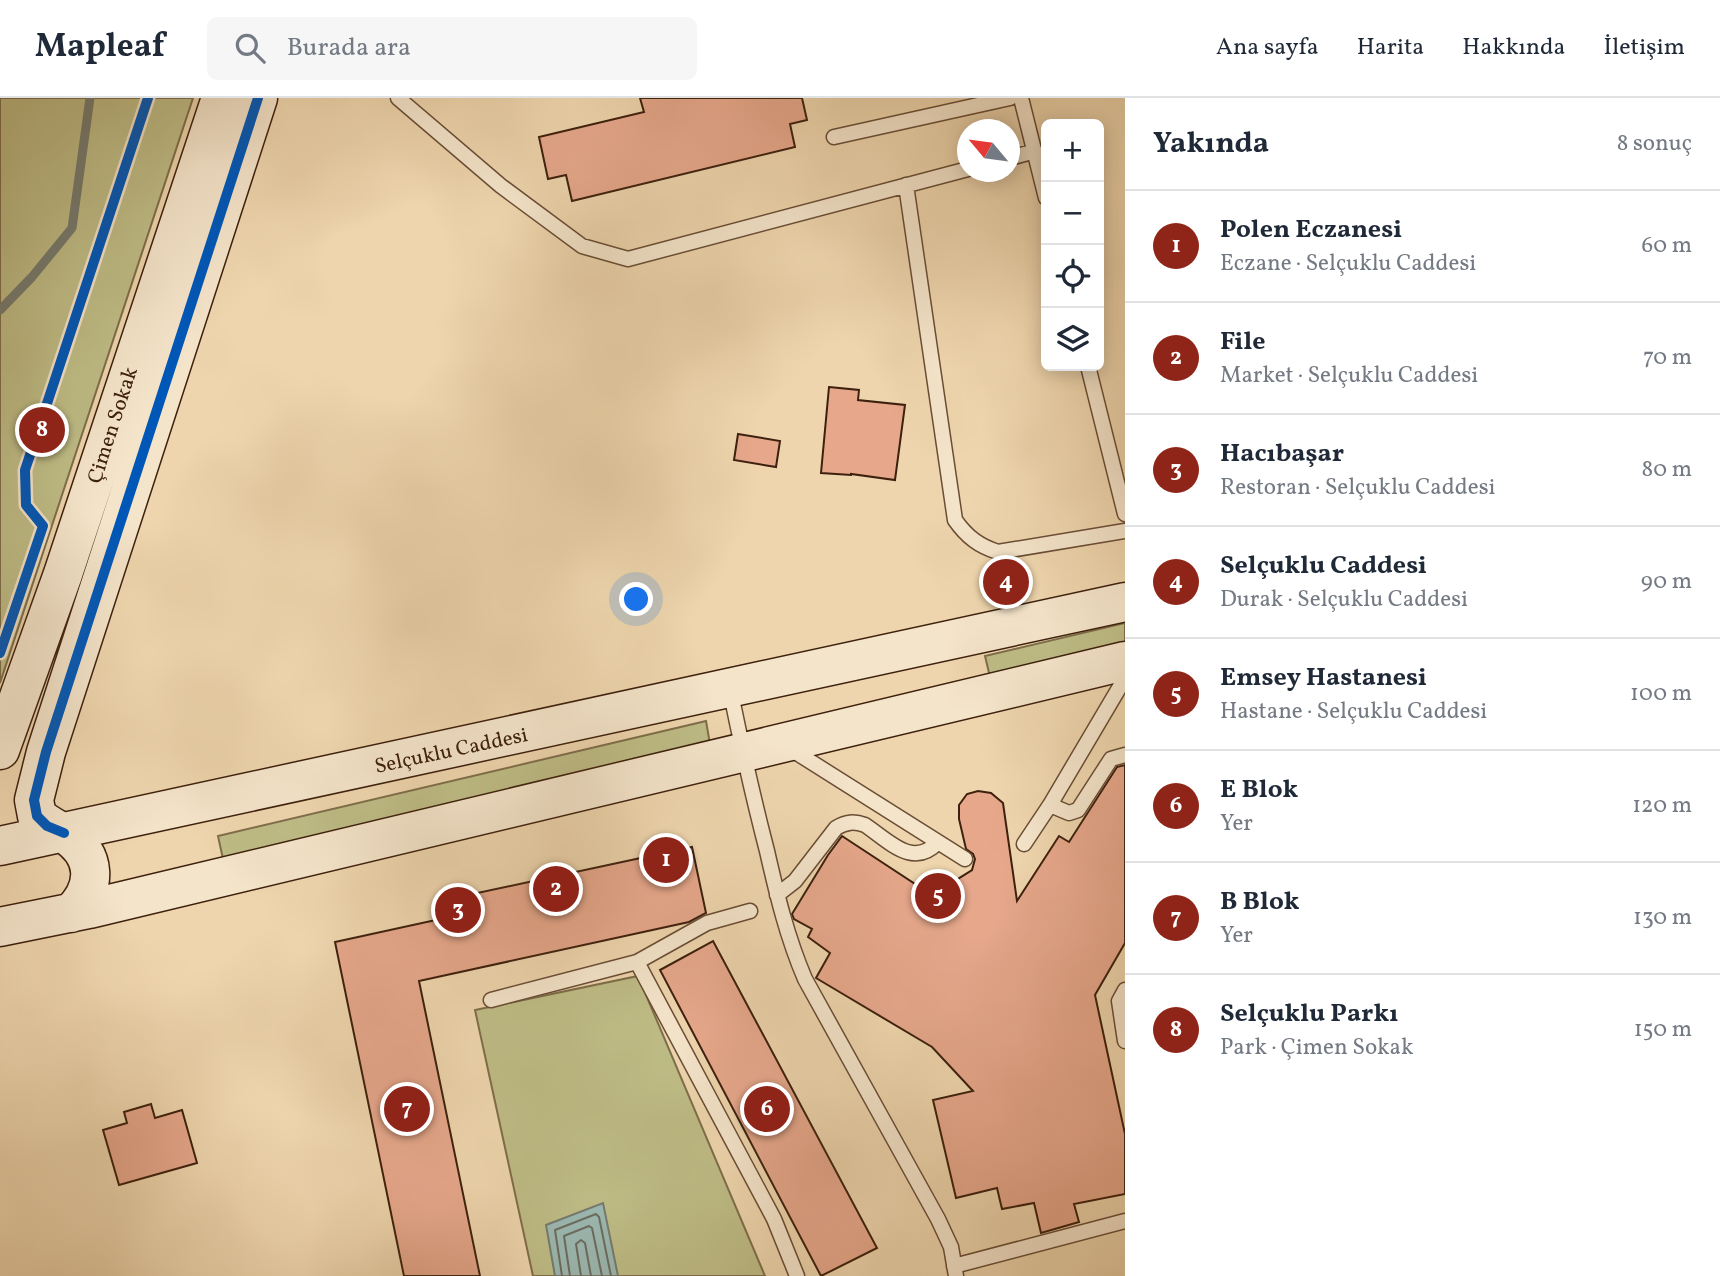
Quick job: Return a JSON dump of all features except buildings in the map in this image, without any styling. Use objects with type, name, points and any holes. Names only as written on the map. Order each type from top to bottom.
[{"type":"main road","name":"Çimen Sokak","points":[[0,750],[67,561],[221,98]]},
{"type":"main road","points":[[71,913],[88,892],[90,869],[81,849],[64,833],[47,825],[37,816],[34,800],[46,752],[258,98]]},
{"type":"main road","name":"Selçuklu Caddesi","points":[[0,846],[1125,602]]},
{"type":"main road","points":[[0,927],[71,913],[1125,661]]},
{"type":"lane","points":[[398,98],[501,186],[582,246],[628,258],[957,172]]},
{"type":"lane","points":[[834,136],[1010,98]]},
{"type":"lane","points":[[1021,98],[1042,182]]},
{"type":"lane","points":[[1020,155],[1034,151]]},
{"type":"lane","points":[[906,185],[955,520],[971,539],[998,552],[1125,531]]},
{"type":"lane","points":[[1089,371],[1125,514]]},
{"type":"lane","points":[[1024,844],[1125,678]]},
{"type":"lane","points":[[730,689],[776,895],[789,939],[805,979],[938,1219],[951,1247],[955,1271],[1125,1221]]},
{"type":"lane","points":[[782,743],[965,859]]},
{"type":"lane","points":[[1050,805],[1069,813],[1078,810],[1111,759],[1125,755]]},
{"type":"lane","points":[[776,895],[795,881],[836,828],[842,825],[858,822],[911,854],[922,854],[938,842]]},
{"type":"lane","points":[[491,1000],[637,962],[706,923],[750,911]]},
{"type":"lane","points":[[637,962],[774,1219],[797,1276]]},
{"type":"lane","points":[[1125,990],[1119,1000],[1125,1041]]},
{"type":"shaded area","points":[[0,98],[193,98],[0,683]]},
{"type":"shaded area","points":[[1125,623],[1125,646],[990,677],[985,656]]},
{"type":"shaded area","points":[[706,721],[710,744],[223,859],[218,836]]},
{"type":"shaded area","points":[[638,976],[765,1276],[533,1276],[475,1010]]},
{"type":"water","points":[[603,1203],[618,1276],[555,1276],[546,1225]]},
{"type":"waterway","points":[[0,310],[32,277],[72,228],[90,98]]},
{"type":"cycle path","points":[[0,653],[43,526],[26,505],[25,470],[148,98]]},
{"type":"cycle path","points":[[64,833],[47,826],[37,816],[34,800],[46,752],[258,98]]},
{"type":"place","name":"Selçuklu Parkı","points":[[42,430]]},
{"type":"place","name":"Selçuklu Caddesi","points":[[1006,582]]},
{"type":"place","name":"Polen Eczanesi","points":[[666,860]]},
{"type":"place","name":"File","points":[[556,889]]},
{"type":"place","name":"Emsey Hastanesi","points":[[938,896]]},
{"type":"place","name":"Hacıbaşar","points":[[458,910]]},
{"type":"place","name":"B Blok","points":[[407,1109]]},
{"type":"place","name":"E Blok","points":[[767,1109]]}]
